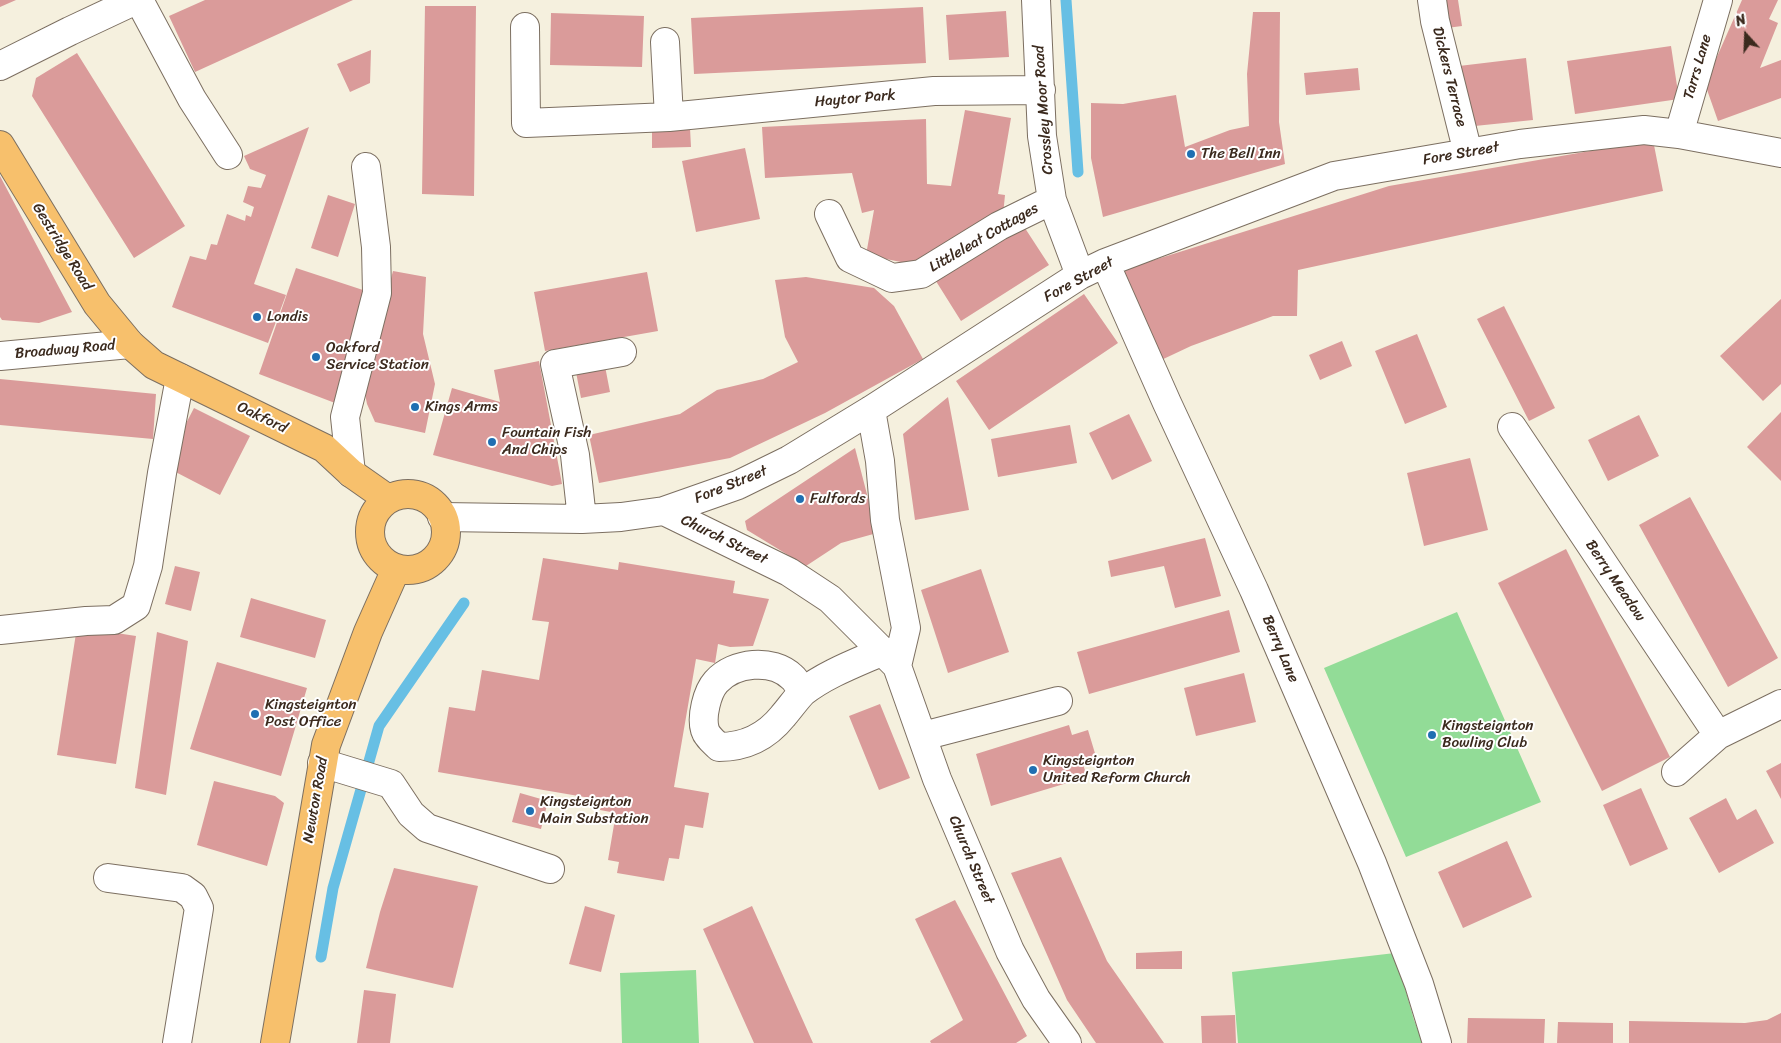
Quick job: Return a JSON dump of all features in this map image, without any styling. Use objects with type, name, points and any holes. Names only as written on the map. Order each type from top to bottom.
[{"type":"main road","name":"Gestridge Road","points":[[0,144],[41,215],[97,304],[130,344]]},
{"type":"main road","name":"Oakford","points":[[130,344],[154,365],[324,448],[351,473],[388,500]]},
{"type":"main road","points":[[413,494],[435,506],[442,517],[446,529],[445,541],[440,553],[431,562],[420,568],[396,569],[385,563],[376,554],[371,543],[372,518],[388,500],[400,495],[413,494]]},
{"type":"main road","name":"Newton Road","points":[[275,1043],[326,746],[368,632],[396,569]]},
{"type":"street","points":[[0,66],[70,30],[138,0],[192,99],[228,155]]},
{"type":"street","name":"Crossley Moor Road","points":[[1036,0],[1042,136],[1052,200],[1080,275]]},
{"type":"street","name":"Dickers Terrace","points":[[1432,0],[1435,21],[1468,153]]},
{"type":"street","name":"Tarrs Lane","points":[[1679,134],[1718,0]]},
{"type":"street","name":"Haytor Park","points":[[525,27],[526,123],[669,116],[934,92],[1041,90]]},
{"type":"street","points":[[665,42],[669,116]]},
{"type":"street","name":"Fore Street","points":[[442,517],[582,519],[621,517],[664,511],[747,481],[789,460],[871,410],[1080,275],[1105,262],[1334,176],[1520,144],[1644,130],[1679,134],[1781,154]]},
{"type":"street","points":[[351,473],[345,417],[377,294],[376,247],[366,167]]},
{"type":"street","name":"Littleleat Cottages","points":[[829,214],[850,258],[892,278],[921,274],[999,226],[1052,200]]},
{"type":"street","name":"Berry Lane","points":[[1105,262],[1166,403],[1254,590],[1364,845],[1419,984],[1437,1043]]},
{"type":"street","name":"Broadway Road","points":[[0,356],[130,344]]},
{"type":"street","points":[[582,519],[575,455],[555,364],[622,352]]},
{"type":"street","points":[[0,630],[114,620],[136,606],[148,566],[162,474],[180,378]]},
{"type":"street","points":[[802,693],[825,678],[890,659],[906,628],[885,520],[880,461],[871,410]]},
{"type":"street","name":"Berry Meadow","points":[[1512,427],[1718,735]]},
{"type":"street","name":"Church Street","points":[[664,511],[789,572],[830,599],[890,659],[923,736],[937,779],[1010,950],[1036,999],[1067,1043]]},
{"type":"street","points":[[923,736],[1058,701]]},
{"type":"street","points":[[1676,772],[1718,735],[1781,704]]},
{"type":"street","points":[[322,763],[390,784],[411,814],[427,828],[550,869]]},
{"type":"street","points":[[108,878],[182,888],[193,896],[199,908],[177,1043]]},
{"type":"green space","name":"Kingsteignton Bowling Club","points":[[1457,612],[1541,802],[1406,857],[1324,668]]},
{"type":"green space","points":[[1395,953],[1414,1020],[1423,1043],[1238,1043],[1232,972]]},
{"type":"green space","points":[[696,970],[699,1043],[622,1043],[620,973]]},
{"type":"building","points":[[0,0],[16,0],[0,7]]},
{"type":"building","points":[[205,0],[353,0],[195,72],[169,16]]},
{"type":"building","points":[[1435,0],[1458,0],[1462,26],[1439,29]]},
{"type":"building","points":[[1742,0],[1778,0],[1769,19],[1778,23],[1760,68],[1781,60],[1781,98],[1718,121],[1705,84]]},
{"type":"building","points":[[425,6],[476,6],[474,196],[422,194]]},
{"type":"building","points":[[923,7],[926,63],[694,74],[691,18]]},
{"type":"building","points":[[1006,11],[1009,57],[949,60],[946,15]]},
{"type":"building","points":[[1253,12],[1280,12],[1279,122],[1285,164],[1103,217],[1091,158],[1091,103],[1123,104],[1176,95],[1185,147],[1230,130],[1249,126],[1247,74]]},
{"type":"building","points":[[551,13],[644,16],[642,67],[550,65]]},
{"type":"building","points":[[1671,46],[1679,99],[1575,114],[1567,61]]},
{"type":"building","points":[[371,50],[370,83],[350,92],[337,64]]},
{"type":"building","points":[[77,53],[185,226],[134,258],[32,96],[36,78]]},
{"type":"building","points":[[1526,58],[1533,120],[1465,127],[1459,66]]},
{"type":"building","points":[[1358,68],[1360,90],[1306,95],[1304,73]]},
{"type":"building","points":[[965,110],[1011,118],[998,194],[1005,195],[1003,215],[921,266],[866,255],[874,210],[862,213],[852,173],[765,178],[762,127],[926,119],[927,184],[951,186]]},
{"type":"building","points":[[309,127],[254,284],[286,295],[268,343],[172,307],[190,256],[206,260],[211,244],[217,245],[227,214],[245,221],[246,215],[251,217],[254,207],[243,202],[248,186],[261,188],[266,175],[250,169],[244,156]]},
{"type":"building","points":[[690,128],[691,147],[652,148],[652,129]]},
{"type":"building","points":[[1653,140],[1663,191],[1298,270],[1297,316],[1273,316],[1191,346],[1157,362],[1116,272],[1389,186]]},
{"type":"building","points":[[745,148],[760,219],[696,232],[682,161]]},
{"type":"building","points":[[0,176],[72,312],[39,323],[2,320],[0,317]]},
{"type":"building","points":[[328,195],[355,204],[338,257],[311,248]]},
{"type":"building","points":[[1021,222],[1049,265],[961,321],[934,278]]},
{"type":"building","points":[[296,268],[366,291],[335,403],[259,374]]},
{"type":"building","points":[[393,271],[426,277],[423,334],[435,384],[425,433],[375,422],[367,404],[363,384]]},
{"type":"building","points":[[647,272],[658,331],[545,351],[534,292]]},
{"type":"building","points":[[806,277],[874,288],[894,306],[923,359],[825,413],[730,458],[599,483],[589,435],[680,414],[717,390],[763,379],[798,362],[785,337],[775,280]]},
{"type":"building","points":[[1084,294],[1118,343],[989,430],[956,381]]},
{"type":"building","points":[[1781,299],[1781,384],[1763,401],[1720,356]]},
{"type":"building","points":[[1504,306],[1555,408],[1529,421],[1477,319]]},
{"type":"building","points":[[1417,334],[1447,407],[1405,424],[1375,351]]},
{"type":"building","points":[[1342,341],[1352,366],[1320,380],[1309,355]]},
{"type":"building","points":[[539,361],[562,484],[552,486],[433,455],[452,388],[500,402],[494,370]]},
{"type":"building","points":[[604,361],[610,392],[581,398],[575,367]]},
{"type":"building","points":[[0,379],[156,394],[153,439],[0,425]]},
{"type":"building","points":[[948,397],[969,510],[915,520],[903,434]]},
{"type":"building","points":[[194,408],[250,436],[220,495],[164,466]]},
{"type":"building","points":[[1781,412],[1781,481],[1747,447]]},
{"type":"building","points":[[1129,414],[1152,461],[1112,480],[1089,433]]},
{"type":"building","points":[[1639,415],[1659,456],[1608,481],[1588,440]]},
{"type":"building","points":[[1070,425],[1077,463],[998,477],[991,439]]},
{"type":"building","points":[[855,448],[877,533],[841,543],[806,566],[747,530],[745,521]]},
{"type":"building","points":[[1470,458],[1488,530],[1424,546],[1407,473]]},
{"type":"building","points":[[1690,497],[1778,658],[1728,687],[1639,525]]},
{"type":"building","points":[[1205,538],[1221,596],[1175,608],[1164,566],[1111,577],[1108,561]]},
{"type":"building","points":[[1566,549],[1670,757],[1602,791],[1498,583]]},
{"type":"building","points":[[543,558],[618,570],[619,562],[735,581],[733,593],[769,599],[753,646],[730,647],[718,644],[715,663],[696,659],[674,787],[709,793],[703,828],[685,825],[679,859],[669,858],[664,881],[617,873],[619,862],[608,860],[616,813],[600,810],[602,800],[438,772],[449,707],[475,711],[482,670],[539,680],[549,622],[532,620]]},
{"type":"building","points":[[175,566],[200,572],[191,611],[165,604]]},
{"type":"building","points":[[981,569],[1009,652],[948,673],[921,590]]},
{"type":"building","points":[[251,598],[326,620],[315,658],[240,637]]},
{"type":"building","points":[[1229,610],[1240,652],[1089,694],[1077,652]]},
{"type":"building","points":[[77,627],[136,636],[116,764],[57,755]]},
{"type":"building","points":[[157,632],[188,641],[166,795],[135,788]]},
{"type":"building","points":[[217,662],[307,688],[281,776],[190,749]]},
{"type":"building","points":[[1244,673],[1256,722],[1196,736],[1184,688]]},
{"type":"building","points":[[880,704],[910,778],[879,790],[849,716]]},
{"type":"building","name":"Kingsteignton United Reform Church","points":[[1069,725],[1072,735],[1088,730],[1097,760],[1083,764],[1087,777],[991,806],[976,754]]},
{"type":"building","points":[[1781,763],[1781,799],[1766,771]]},
{"type":"building","points":[[214,781],[275,796],[284,803],[267,866],[197,845]]},
{"type":"building","points":[[1641,788],[1668,849],[1630,866],[1603,805]]},
{"type":"building","name":"Kingsteignton Main Substation","points":[[520,793],[548,801],[541,829],[512,822]]},
{"type":"building","points":[[1726,798],[1737,820],[1756,809],[1774,843],[1719,873],[1689,818]]},
{"type":"building","points":[[1507,841],[1532,897],[1463,928],[1438,872]]},
{"type":"building","points":[[1061,857],[1107,961],[1164,1043],[1096,1043],[1067,1000],[1011,873]]},
{"type":"building","points":[[394,868],[478,886],[453,988],[366,968],[380,912]]},
{"type":"building","points":[[955,900],[1027,1036],[1016,1043],[931,1043],[930,1041],[963,1020],[915,919]]},
{"type":"building","points":[[585,906],[615,915],[601,972],[569,964]]},
{"type":"building","points":[[752,906],[813,1043],[754,1043],[703,929]]},
{"type":"building","points":[[1182,951],[1182,969],[1136,969],[1136,953]]},
{"type":"building","points":[[364,990],[396,994],[390,1043],[357,1043]]},
{"type":"building","points":[[1781,1013],[1781,1043],[1629,1043],[1629,1021],[1745,1023],[1767,1020]]},
{"type":"building","points":[[1235,1015],[1236,1043],[1202,1043],[1201,1016]]},
{"type":"building","points":[[1468,1018],[1545,1019],[1544,1043],[1467,1043]]},
{"type":"building","points":[[1558,1022],[1613,1023],[1613,1043],[1557,1043]]},
{"type":"waterway","points":[[1066,0],[1078,172]]},
{"type":"waterway","points":[[321,957],[333,888],[379,726],[464,603]]},
{"type":"place","name":"The Bell Inn","points":[[1191,154]]},
{"type":"place","name":"Londis","points":[[257,317]]},
{"type":"place","name":"Oakford Service Station","points":[[316,357]]},
{"type":"place","name":"Kings Arms","points":[[415,407]]},
{"type":"place","name":"Fountain Fish And Chips","points":[[492,442]]},
{"type":"place","name":"Fulfords","points":[[800,499]]},
{"type":"place","name":"Kingsteignton Post Office","points":[[255,714]]},
{"type":"place","name":"Kingsteignton Bowling Club","points":[[1432,735]]},
{"type":"place","name":"Kingsteignton United Reform Church","points":[[1033,770]]},
{"type":"place","name":"Kingsteignton Main Substation","points":[[530,811]]}]
